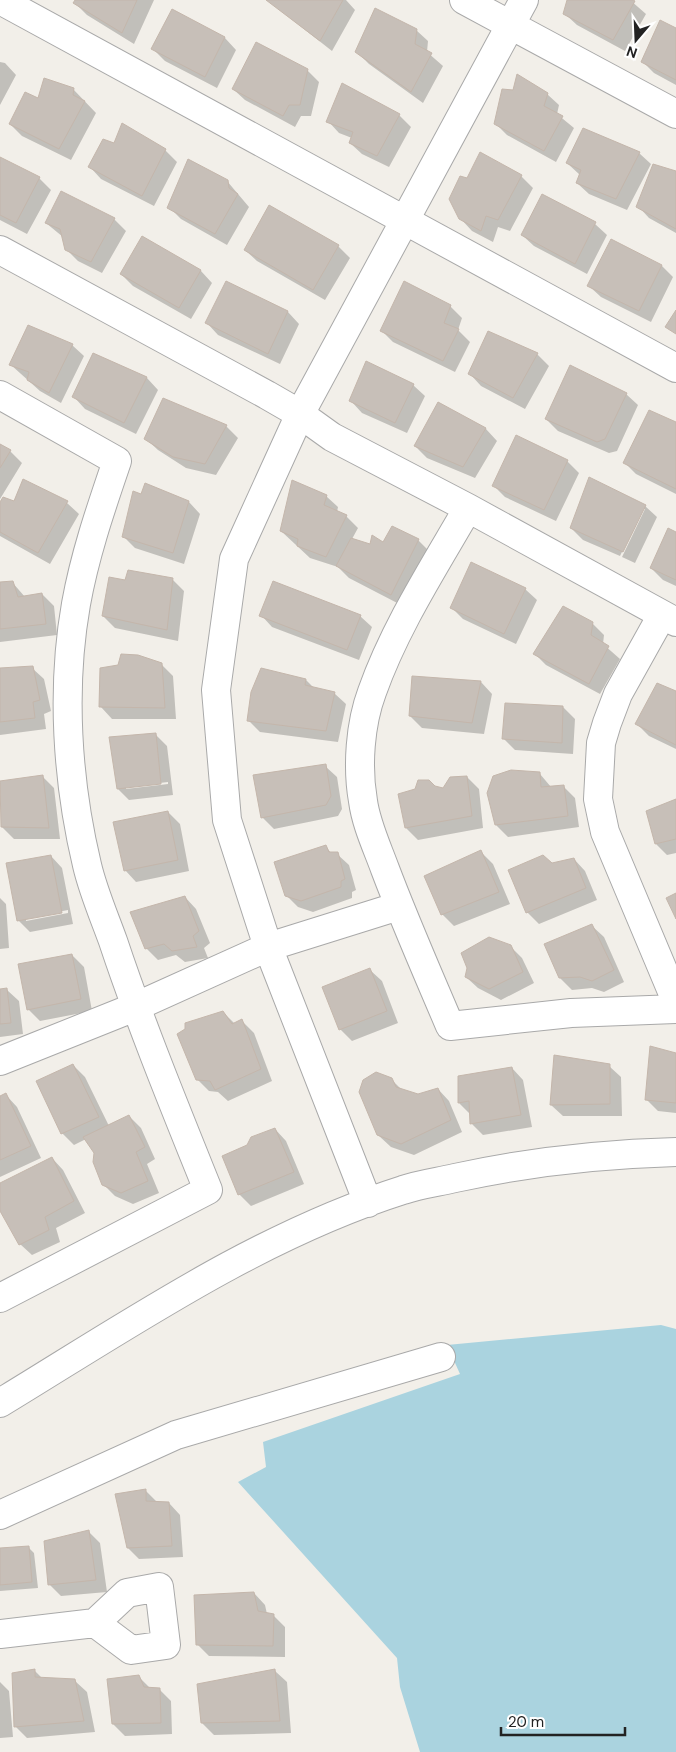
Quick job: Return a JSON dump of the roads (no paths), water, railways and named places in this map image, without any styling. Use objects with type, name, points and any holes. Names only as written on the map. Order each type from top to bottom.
[{"type":"street","points":[[0,0],[676,368]]},
{"type":"street","points":[[464,0],[676,114]]},
{"type":"street","points":[[368,1203],[268,947],[227,820],[216,690],[234,559],[300,414],[524,0]]},
{"type":"street","points":[[0,250],[300,414],[332,436],[468,508],[669,619],[618,694],[601,743],[598,800],[605,832],[676,1001]]},
{"type":"street","points":[[0,395],[117,460],[92,536],[76,605],[67,708],[71,766],[78,819],[88,866],[135,1007],[208,1190],[0,1298]]},
{"type":"street","points":[[468,508],[383,664],[371,694],[365,722],[361,746],[362,799],[367,820],[399,906],[450,1026],[571,1013],[676,1009]]},
{"type":"street","points":[[0,1061],[135,1007],[268,947],[399,906]]},
{"type":"street","points":[[0,1403],[213,1274],[269,1245],[404,1189],[502,1168],[619,1154],[676,1152]]},
{"type":"street","points":[[0,1515],[176,1435],[441,1358]]},
{"type":"street","points":[[0,1634],[95,1622]]},
{"type":"water","points":[[661,1325],[676,1329],[676,1752],[420,1752],[400,1687],[397,1658],[238,1482],[266,1467],[263,1442],[460,1374],[447,1345]]}]
